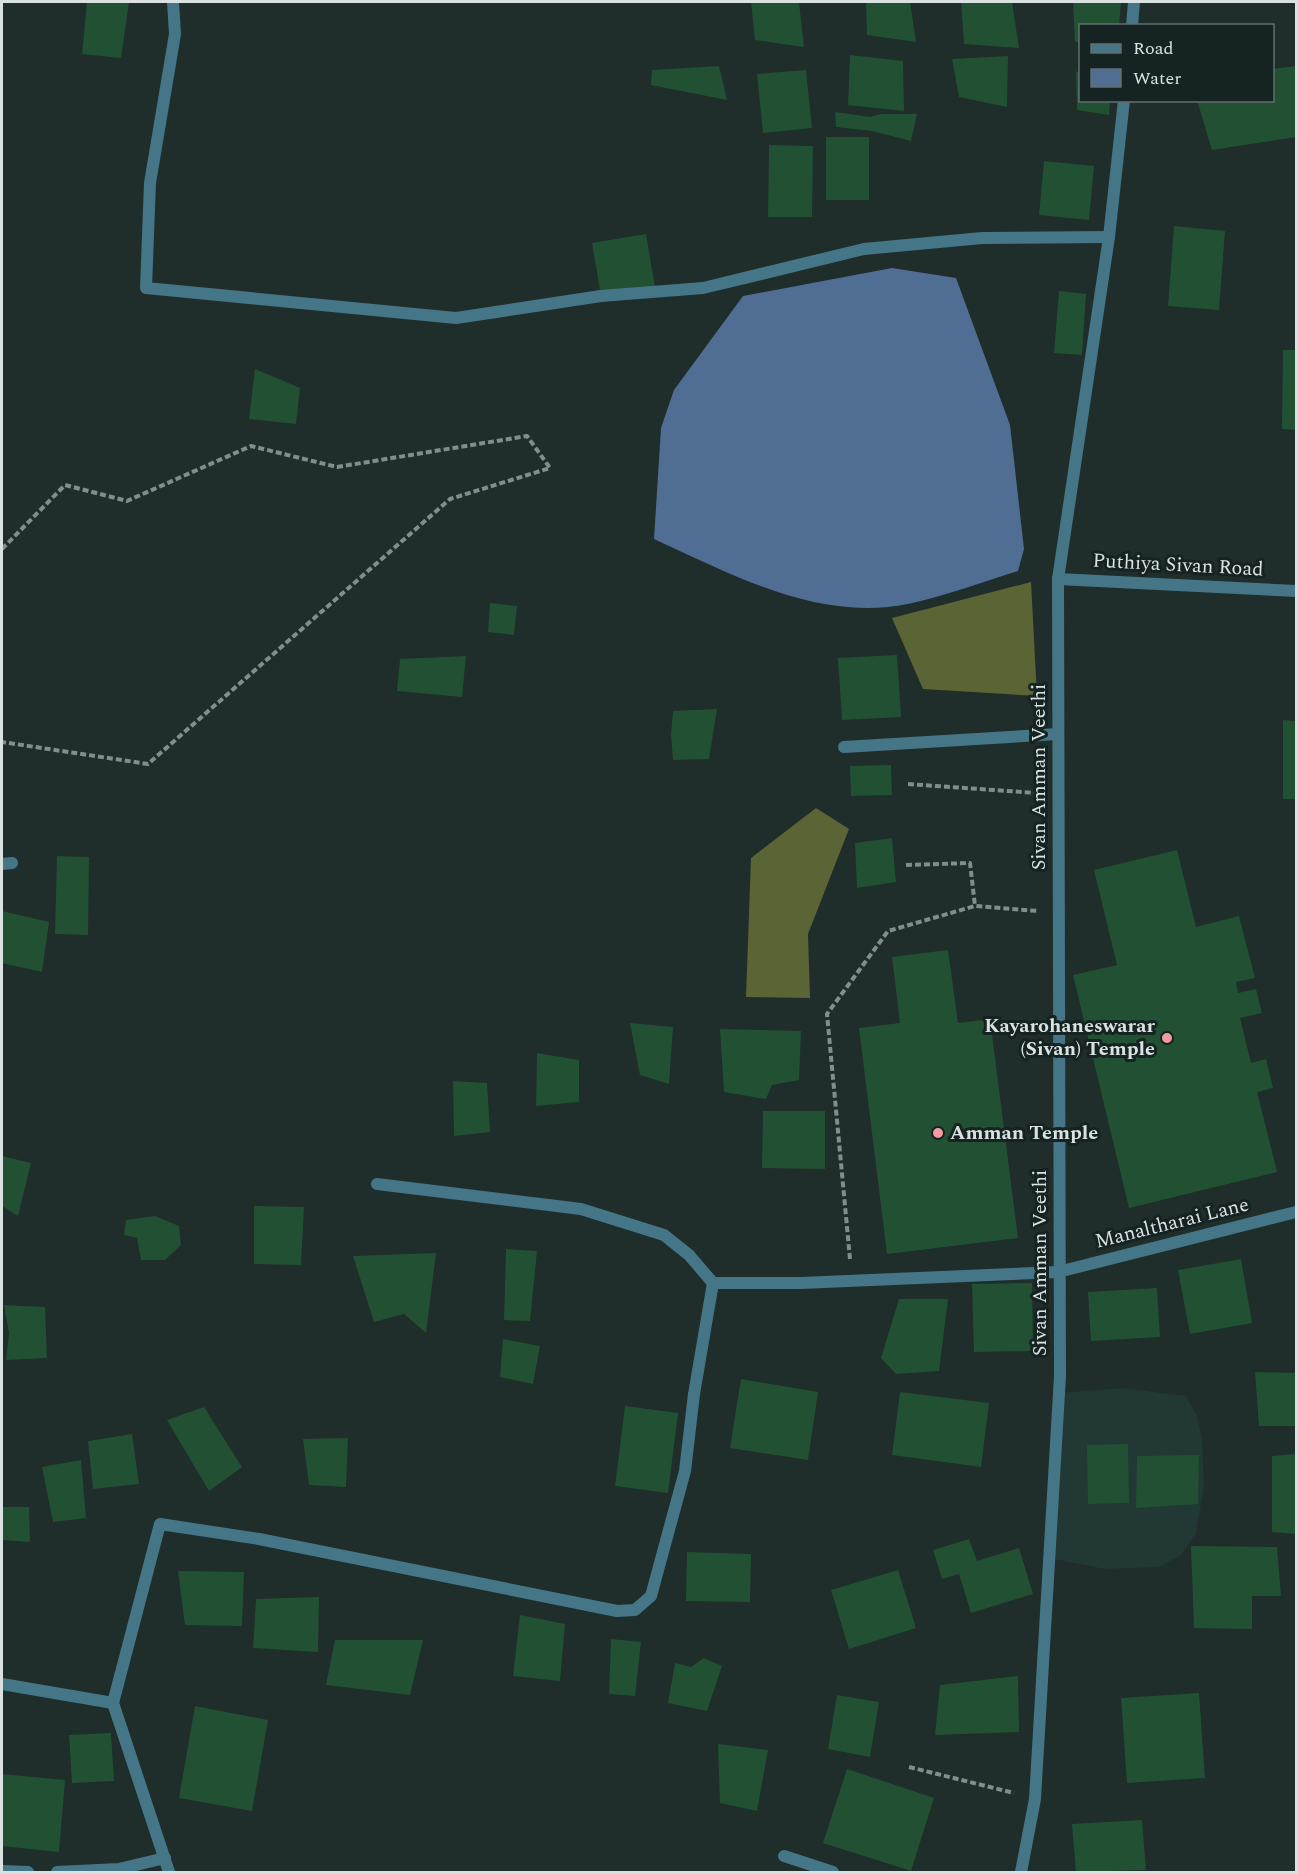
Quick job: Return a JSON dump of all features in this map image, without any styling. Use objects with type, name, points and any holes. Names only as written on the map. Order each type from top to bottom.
[{"type":"street","points":[[173,2],[175,34],[150,183],[146,288],[456,318],[601,296],[703,288],[864,249],[982,238],[1109,237]]},
{"type":"street","points":[[1131,24],[1134,2]]},
{"type":"street","name":"Sivan Amman Veethi","points":[[1022,1872],[1035,1799],[1060,1376],[1058,579],[1109,237],[1124,102]]},
{"type":"street","name":"Puthiya Sivan Road","points":[[1058,579],[1296,591]]},
{"type":"street","points":[[844,747],[1058,734]]},
{"type":"street","points":[[169,1872],[113,1703],[160,1524],[259,1539],[617,1611],[635,1610],[651,1596],[685,1472],[694,1394],[713,1283],[689,1256],[664,1235],[581,1209],[377,1184]]},
{"type":"street","name":"Manaltharai Lane","points":[[713,1283],[852,1281],[1058,1272],[1296,1212]]},
{"type":"street","points":[[2,1684],[113,1703]]},
{"type":"street","points":[[784,1856],[832,1872]]},
{"type":"street","points":[[57,1872],[120,1869],[165,1858]]},
{"type":"street","points":[[2,1871],[28,1872]]},
{"type":"path","points":[[2,549],[65,485],[127,501],[251,446],[337,467],[527,436],[550,468],[450,498],[148,764],[2,742]]},
{"type":"path","points":[[909,784],[1059,795]]},
{"type":"path","points":[[906,865],[970,863],[975,906]]},
{"type":"path","points":[[852,1281],[826,1014],[888,931],[975,906],[1059,913]]},
{"type":"path","points":[[909,1767],[1035,1799]]},
{"type":"shaded area","points":[[1121,1388],[1186,1396],[1197,1416],[1202,1438],[1204,1486],[1196,1533],[1181,1555],[1159,1567],[1105,1569],[1049,1558],[1059,1393]]},
{"type":"green space","points":[[1031,582],[1037,696],[923,689],[892,618]]},
{"type":"green space","points":[[816,808],[849,829],[808,934],[810,998],[746,997],[751,858]]},
{"type":"water","points":[[892,268],[956,278],[1010,425],[1024,549],[1018,571],[908,604],[874,608],[841,606],[809,601],[777,592],[714,567],[654,539],[661,428],[674,390],[743,296]]},
{"type":"building","points":[[87,2],[129,2],[121,58],[82,54]]},
{"type":"building","points":[[751,2],[799,2],[804,47],[755,40]]},
{"type":"building","points":[[866,2],[910,2],[916,42],[867,35]]},
{"type":"building","points":[[961,2],[1012,2],[1019,48],[964,44]]},
{"type":"building","points":[[1073,2],[1121,2],[1119,24],[1079,24],[1079,42],[1075,42]]},
{"type":"building","points":[[850,55],[903,61],[904,111],[848,105]]},
{"type":"building","points":[[1008,56],[1007,107],[959,97],[952,59]]},
{"type":"building","points":[[719,66],[727,100],[651,85],[652,70]]},
{"type":"building","points":[[1296,66],[1296,137],[1212,150],[1198,102],[1274,102],[1274,69]]},
{"type":"building","points":[[806,70],[812,128],[763,133],[757,74]]},
{"type":"building","points":[[1076,71],[1079,72],[1079,102],[1110,102],[1109,115],[1077,110]]},
{"type":"building","points":[[835,112],[870,117],[881,114],[917,114],[911,141],[872,131],[836,127]]},
{"type":"building","points":[[826,137],[869,137],[869,200],[826,200]]},
{"type":"building","points":[[769,145],[813,146],[812,217],[768,217]]},
{"type":"building","points":[[1044,161],[1094,166],[1089,220],[1039,215]]},
{"type":"building","points":[[1174,226],[1225,231],[1219,310],[1168,306]]},
{"type":"building","points":[[646,234],[655,287],[601,296],[592,243]]},
{"type":"building","points":[[1059,291],[1086,294],[1082,355],[1054,353]]},
{"type":"building","points":[[1283,350],[1296,350],[1296,430],[1282,429]]},
{"type":"building","points":[[255,369],[300,388],[296,424],[249,419]]},
{"type":"building","points":[[490,603],[517,606],[514,635],[488,632]]},
{"type":"building","points":[[897,655],[901,717],[842,720],[838,658]]},
{"type":"building","points":[[466,656],[462,697],[397,691],[400,659]]},
{"type":"building","points":[[717,709],[709,759],[673,760],[671,734],[673,711]]},
{"type":"building","points":[[1283,720],[1296,721],[1296,799],[1283,799]]},
{"type":"building","points":[[891,765],[892,795],[851,796],[850,766]]},
{"type":"building","points":[[892,838],[896,882],[857,888],[855,843]]},
{"type":"building","name":"Kayarohaneswarar (Sivan) Temple","points":[[1177,850],[1196,927],[1239,916],[1255,978],[1236,982],[1238,993],[1256,989],[1262,1013],[1240,1018],[1251,1063],[1266,1059],[1273,1088],[1257,1092],[1277,1172],[1129,1208],[1073,975],[1117,965],[1094,870]]},
{"type":"building","points":[[57,856],[89,857],[88,935],[55,934]]},
{"type":"building","points":[[2,911],[49,922],[42,972],[2,963]]},
{"type":"building","name":"Amman Temple","points":[[948,950],[958,1023],[990,1019],[1018,1238],[887,1254],[859,1028],[900,1023],[892,957]]},
{"type":"building","points":[[630,1023],[673,1027],[669,1084],[640,1075]]},
{"type":"building","points":[[720,1029],[801,1031],[799,1080],[772,1085],[766,1099],[724,1092]]},
{"type":"building","points":[[537,1053],[579,1060],[579,1102],[536,1106]]},
{"type":"building","points":[[453,1081],[487,1083],[490,1132],[454,1136]]},
{"type":"building","points":[[763,1111],[825,1111],[825,1169],[762,1168]]},
{"type":"building","points":[[2,1156],[31,1163],[18,1216],[2,1206]]},
{"type":"building","points":[[254,1206],[304,1207],[301,1265],[254,1264]]},
{"type":"building","points":[[155,1216],[179,1226],[181,1245],[165,1260],[141,1260],[137,1238],[124,1235],[126,1220]]},
{"type":"building","points":[[506,1249],[537,1251],[530,1321],[504,1320]]},
{"type":"building","points":[[436,1253],[426,1333],[404,1314],[374,1322],[353,1256]]},
{"type":"building","points":[[1241,1259],[1252,1323],[1190,1334],[1178,1270]]},
{"type":"building","points":[[1032,1283],[1033,1351],[974,1352],[972,1284]]},
{"type":"building","points":[[1157,1288],[1160,1337],[1091,1341],[1088,1292]]},
{"type":"building","points":[[899,1299],[948,1299],[939,1371],[896,1374],[881,1358]]},
{"type":"building","points":[[4,1305],[45,1307],[47,1358],[6,1360],[9,1333]]},
{"type":"building","points":[[503,1339],[540,1346],[533,1384],[500,1377]]},
{"type":"building","points":[[1255,1372],[1296,1373],[1296,1426],[1259,1426]]},
{"type":"building","points":[[741,1379],[818,1392],[808,1460],[730,1448]]},
{"type":"building","points":[[900,1392],[989,1403],[981,1467],[892,1455]]},
{"type":"building","points":[[625,1406],[678,1413],[668,1493],[615,1486]]},
{"type":"building","points":[[204,1407],[242,1467],[209,1491],[167,1420]]},
{"type":"building","points":[[132,1434],[139,1484],[93,1489],[88,1441]]},
{"type":"building","points":[[348,1438],[346,1487],[309,1485],[303,1439]]},
{"type":"building","points":[[1128,1444],[1129,1503],[1088,1504],[1087,1445]]},
{"type":"building","points":[[1296,1454],[1296,1534],[1272,1532],[1272,1456]]},
{"type":"building","points":[[1199,1455],[1198,1504],[1136,1508],[1137,1456]]},
{"type":"building","points":[[81,1460],[86,1518],[53,1522],[42,1467]]},
{"type":"building","points":[[2,1507],[29,1507],[30,1542],[2,1540]]},
{"type":"building","points":[[969,1539],[977,1561],[1019,1548],[1033,1594],[971,1613],[959,1574],[942,1579],[933,1550]]},
{"type":"building","points":[[1191,1546],[1277,1547],[1281,1596],[1252,1596],[1252,1629],[1194,1628]]},
{"type":"building","points":[[687,1552],[751,1554],[750,1602],[686,1601]]},
{"type":"building","points":[[898,1570],[916,1628],[849,1649],[831,1590]]},
{"type":"building","points":[[178,1571],[244,1572],[242,1626],[185,1625]]},
{"type":"building","points":[[319,1597],[318,1652],[253,1648],[256,1599]]},
{"type":"building","points":[[520,1615],[565,1624],[560,1681],[513,1676]]},
{"type":"building","points":[[611,1639],[641,1642],[635,1696],[609,1694]]},
{"type":"building","points":[[335,1640],[423,1640],[410,1695],[326,1685]]},
{"type":"building","points":[[704,1658],[722,1666],[707,1711],[668,1703],[675,1663],[691,1667]]},
{"type":"building","points":[[1018,1676],[1019,1732],[935,1735],[940,1685]]},
{"type":"building","points":[[1199,1693],[1205,1778],[1127,1783],[1121,1698]]},
{"type":"building","points":[[837,1695],[879,1702],[870,1757],[828,1749]]},
{"type":"building","points":[[195,1706],[268,1720],[252,1811],[179,1798]]},
{"type":"building","points":[[111,1733],[114,1781],[72,1783],[69,1735]]},
{"type":"building","points":[[718,1744],[768,1750],[757,1811],[720,1803]]},
{"type":"building","points":[[847,1769],[934,1798],[911,1871],[823,1843]]},
{"type":"building","points":[[2,1774],[65,1780],[59,1852],[2,1846]]},
{"type":"building","points":[[1142,1820],[1146,1870],[1076,1872],[1072,1824]]},
{"type":"place","name":"Kayarohaneswarar (Sivan) Temple","points":[[1167,1038]]},
{"type":"place","name":"Amman Temple","points":[[938,1133]]}]
